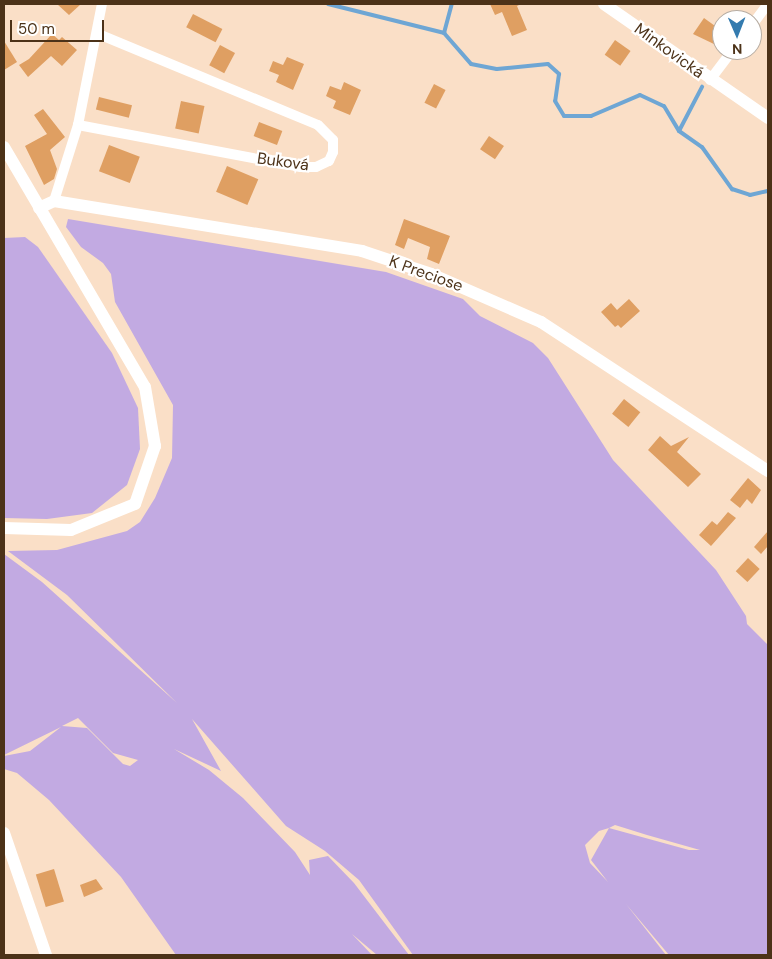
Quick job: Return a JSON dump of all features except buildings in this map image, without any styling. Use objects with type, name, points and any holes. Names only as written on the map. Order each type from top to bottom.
[{"type":"street","points":[[39,208],[54,201],[78,126],[98,34],[102,4]]},
{"type":"street","name":"Minkovická","points":[[604,4],[710,80],[768,118]]},
{"type":"street","name":"Buková","points":[[78,126],[300,167],[316,167],[328,161],[333,152],[333,140],[318,125],[98,34]]},
{"type":"street","name":"Minkovická","points":[[710,80],[725,60]]},
{"type":"street","points":[[4,147],[145,387],[155,446],[135,504],[71,530],[4,528]]},
{"type":"street","name":"K Preciose","points":[[54,201],[362,251],[431,274],[541,322],[768,471]]},
{"type":"street","points":[[4,833],[46,955]]},
{"type":"shaded area","points":[[68,219],[386,272],[463,299],[480,316],[533,343],[548,358],[613,460],[716,570],[746,616],[747,624],[768,645],[768,955],[669,955],[626,904],[666,955],[413,955],[359,880],[325,851],[286,826],[192,719],[221,771],[174,749],[209,770],[243,798],[295,852],[310,875],[309,860],[328,856],[354,883],[409,955],[377,955],[352,934],[372,955],[176,955],[121,877],[49,800],[17,773],[4,769],[4,756],[30,751],[61,727],[4,755],[4,554],[42,582],[177,703],[67,595],[8,551],[57,550],[127,531],[140,522],[155,498],[172,458],[173,405],[115,302],[111,274],[103,263],[81,247],[66,227]],"holes":[[[78,718],[113,753],[138,760],[130,766],[123,764],[87,728],[62,726]],[[615,825],[647,835],[700,850],[689,850],[609,828]],[[609,828],[591,860],[608,882],[590,863],[585,845],[599,831]]]},
{"type":"shaded area","points":[[25,237],[38,247],[112,353],[138,408],[140,449],[127,485],[92,513],[47,519],[4,518],[4,238]]},
{"type":"waterway","points":[[328,4],[444,33],[471,64],[497,69],[548,64],[559,74],[555,101],[564,116],[591,116],[640,95],[664,106],[679,131],[702,147],[732,189],[750,195],[768,191]]},
{"type":"waterway","points":[[444,33],[452,4]]},
{"type":"waterway","points":[[679,131],[702,87]]}]
